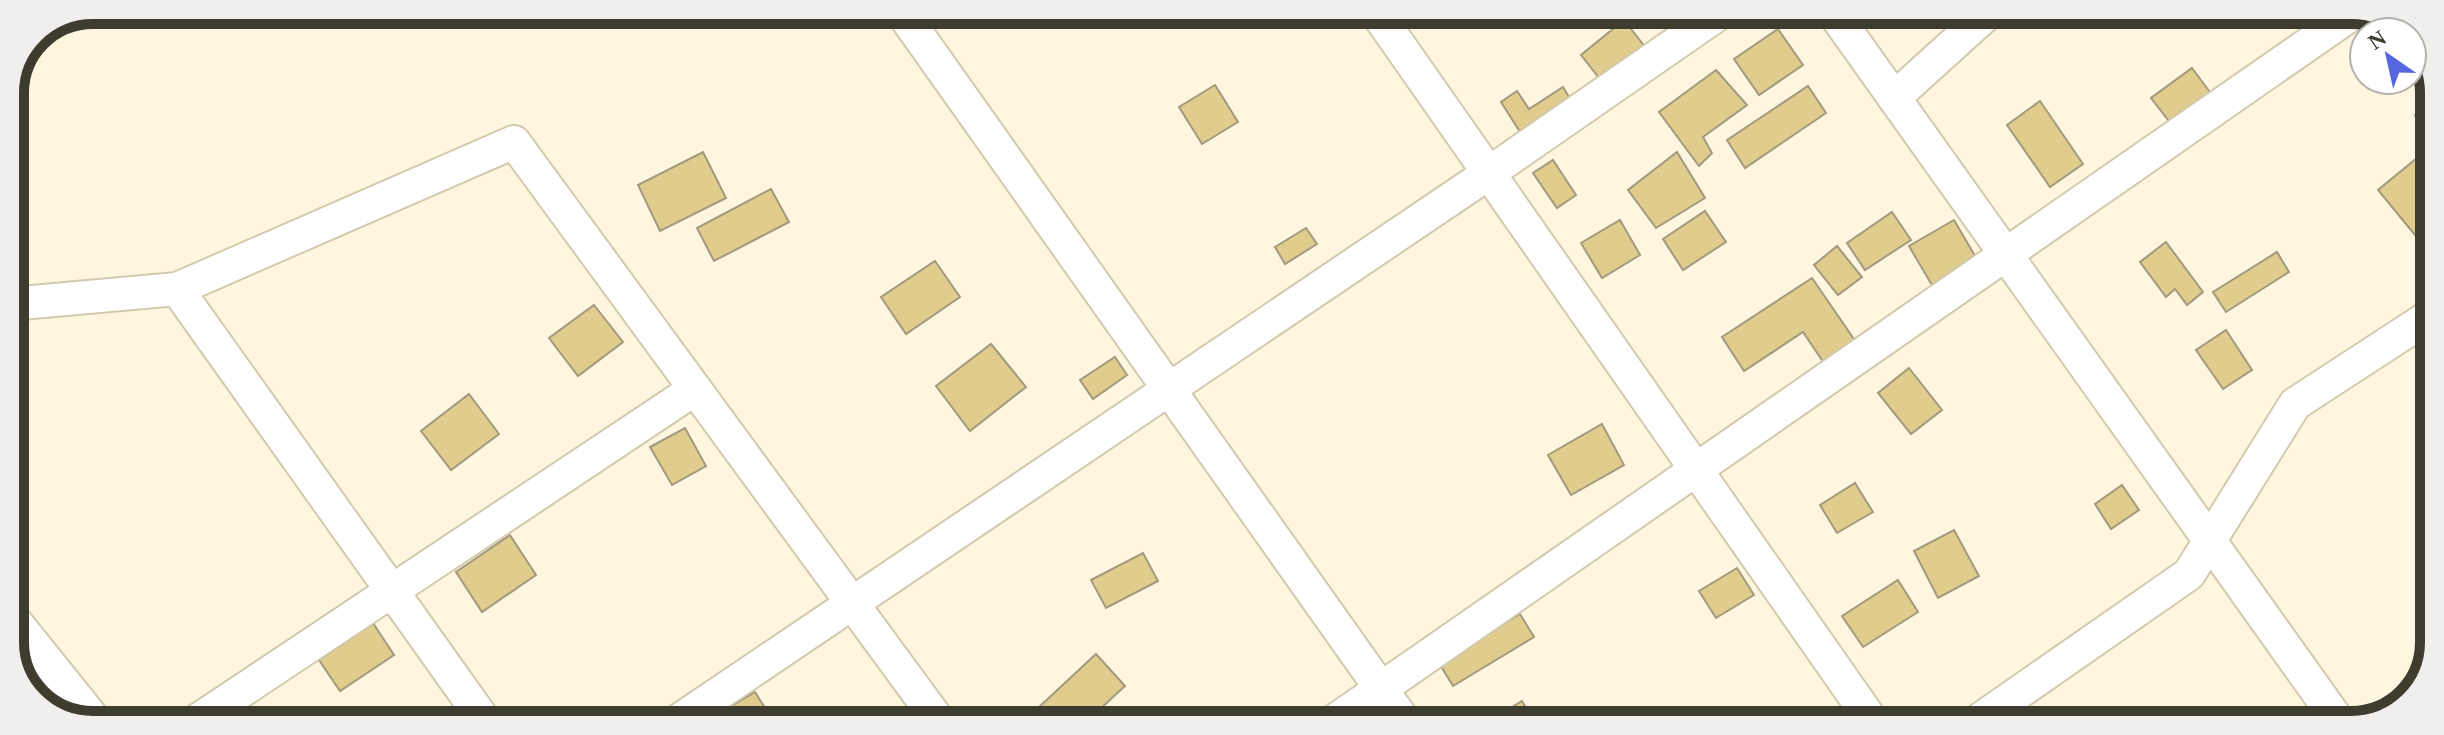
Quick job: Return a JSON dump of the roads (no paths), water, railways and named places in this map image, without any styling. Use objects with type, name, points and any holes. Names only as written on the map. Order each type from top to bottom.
[{"type":"street","points":[[910,24],[1397,711]]},
{"type":"street","points":[[1384,24],[1865,711]]},
{"type":"street","points":[[693,711],[1489,173],[1704,24]]},
{"type":"street","points":[[1842,24],[2331,711]]},
{"type":"street","points":[[1894,98],[1976,24]]},
{"type":"street","points":[[1348,711],[2337,24]]},
{"type":"street","points":[[24,303],[177,289],[514,142],[931,711]]},
{"type":"street","points":[[177,289],[477,711]]},
{"type":"street","points":[[1992,711],[2189,574],[2295,404],[2420,322]]},
{"type":"street","points":[[211,711],[695,389]]},
{"type":"street","points":[[24,632],[87,710]]}]
